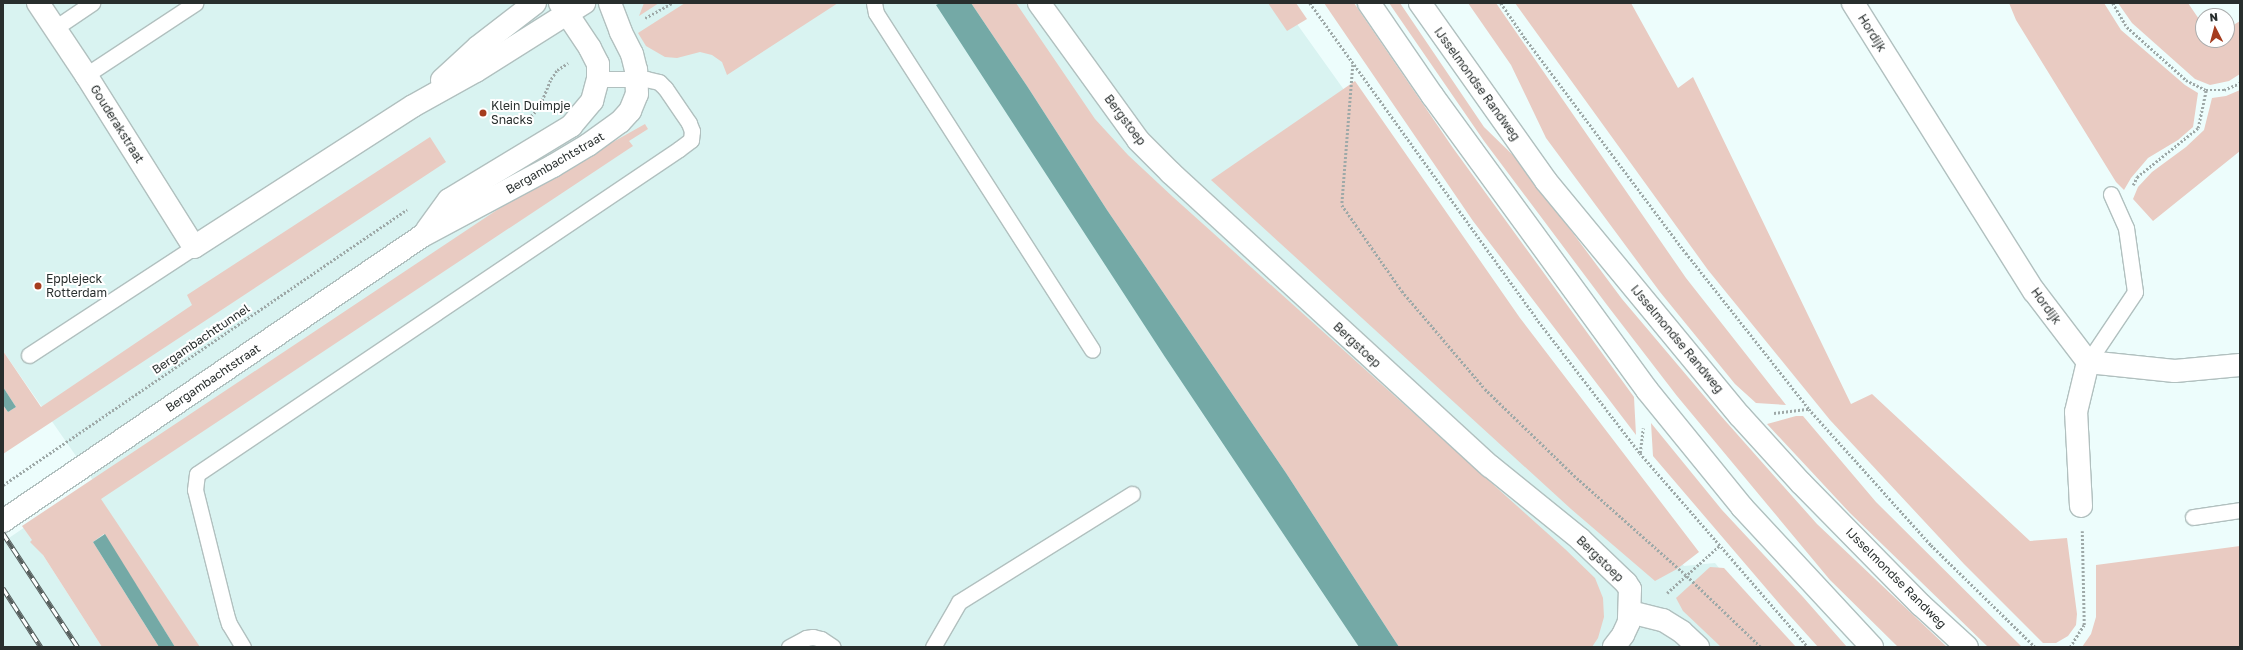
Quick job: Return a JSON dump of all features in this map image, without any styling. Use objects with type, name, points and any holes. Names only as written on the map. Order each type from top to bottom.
[{"type":"street","name":"Gouderakstraat","points":[[38,3],[86,75],[194,247]]},
{"type":"street","name":"Bergambachtstraat","points":[[413,106],[478,47],[534,3]]},
{"type":"street","name":"Bergambachtstraat","points":[[3,521],[422,236],[553,166],[608,132],[630,111],[637,94],[637,79],[632,54],[621,32],[610,3]]},
{"type":"street","name":"Bergstoep","points":[[1039,3],[1138,140],[1171,173],[1490,466],[1580,539],[1630,590],[1629,622],[1614,647]]},
{"type":"street","points":[[1368,3],[1437,102],[1647,390],[1742,507],[1872,647]]},
{"type":"street","name":"IJsselmondse Randweg","points":[[1420,3],[1546,181],[1740,416],[1802,483],[1904,588],[1967,647]]},
{"type":"street","name":"Hordijk","points":[[1853,3],[2034,291],[2088,362]]},
{"type":"street","name":"Bergambachtstraat","points":[[194,247],[413,106],[476,71],[570,6],[598,64],[598,79],[592,101],[571,126],[449,200],[422,236]]},
{"type":"street","points":[[2081,506],[2076,412],[2088,362],[2175,371],[2240,365]]},
{"type":"street","points":[[1630,612],[1663,620],[1682,632],[1698,647]]},
{"type":"lane","points":[[55,28],[92,3]]},
{"type":"lane","points":[[86,75],[195,3]]},
{"type":"lane","points":[[874,3],[876,13],[1092,350]]},
{"type":"lane","points":[[243,647],[229,624],[226,614],[195,490],[197,474],[691,140],[692,131],[689,124],[665,88],[659,82],[637,79],[598,79]]},
{"type":"lane","points":[[2088,362],[2135,292],[2126,228],[2111,194]]},
{"type":"lane","points":[[29,355],[194,247]]},
{"type":"lane","points":[[933,647],[959,602],[1132,494]]},
{"type":"lane","points":[[2193,517],[2240,510]]},
{"type":"lane","points":[[789,647],[806,638],[812,637],[821,638],[833,647]]},
{"type":"path","points":[[1310,3],[1536,318],[1640,453],[1808,647]]},
{"type":"path","points":[[1502,3],[1525,38],[1686,252],[1809,409],[1931,545],[2034,647]]},
{"type":"path","points":[[2113,3],[2127,27],[2186,80],[2206,90],[2224,90],[2240,83]]},
{"type":"path","points":[[524,122],[539,108],[551,79],[557,70],[590,48]]},
{"type":"path","points":[[1354,65],[1342,205],[1402,291],[1485,389],[1578,478],[1687,576],[1761,647]]},
{"type":"path","points":[[2119,211],[2137,177],[2198,128],[2206,90]]},
{"type":"path","name":"Bergambachttunnel","points":[[3,485],[409,208]]},
{"type":"path","points":[[2070,647],[2084,625],[2081,506]]},
{"type":"path","points":[[1630,612],[1671,591],[1719,546]]},
{"type":"shaded area","points":[[3,3],[1282,3],[1684,566],[1715,563],[1784,647],[175,647],[97,496],[92,479],[3,351]]},
{"type":"shaded area","points":[[644,3],[659,3],[639,16]]},
{"type":"shaded area","points":[[685,3],[838,3],[727,75],[722,62],[712,55],[700,52],[677,58],[665,57],[646,46],[638,33]]},
{"type":"shaded area","points":[[971,3],[1016,3],[1095,119],[1128,155],[1565,549],[1595,578],[1603,598],[1604,617],[1598,638],[1592,647],[1399,647],[1286,473],[1107,210],[1027,86]]},
{"type":"shaded area","points":[[1268,3],[1296,3],[1307,19],[1287,31]]},
{"type":"shaded area","points":[[1324,3],[1354,3],[1453,148],[1634,397],[1636,435],[1473,221]]},
{"type":"shaded area","points":[[1389,3],[1400,3],[1484,127],[1520,162],[1622,299],[1721,416],[1817,524],[1947,647],[1898,647],[1830,580],[1677,396],[1607,305],[1484,141]]},
{"type":"shaded area","points":[[1468,3],[1496,3],[1686,278],[1786,405],[1756,403],[1735,384],[1660,292],[1546,138],[1511,65]]},
{"type":"shaded area","points":[[1515,3],[1631,3],[1678,88],[1693,77],[1851,404],[1872,394],[2030,541],[2067,538],[2077,614],[2076,625],[2068,636],[2056,643],[2043,643],[1964,564],[1830,420],[1708,270]]},
{"type":"shaded area","points":[[2009,3],[2104,3],[2121,30],[2185,85],[2198,93],[2193,127],[2178,140],[2148,158],[2131,178],[2124,190],[2116,182],[2016,20]]},
{"type":"shaded area","points":[[2118,3],[2188,3],[2195,13],[2195,48],[2235,48],[2235,24],[2240,21],[2240,74],[2229,81],[2210,85],[2195,79],[2132,23]]},
{"type":"shaded area","points":[[1355,81],[1520,318],[1699,552],[1677,569],[1655,581],[1571,509],[1211,180]]},
{"type":"shaded area","points":[[2240,90],[2240,151],[2153,221],[2133,199],[2138,187],[2152,172],[2186,147],[2204,130],[2212,98],[2226,96]]},
{"type":"shaded area","points":[[645,124],[648,129],[629,141],[633,146],[101,499],[200,647],[175,647],[104,534],[93,542],[159,647],[102,647],[43,555],[30,542],[32,540],[22,526],[524,192]]},
{"type":"shaded area","points":[[430,137],[446,162],[3,454],[3,405],[8,412],[16,407],[3,387],[3,351],[41,407],[192,305],[187,295]]},
{"type":"shaded area","points":[[1796,416],[1803,416],[1876,502],[2022,647],[1988,647],[1850,513],[1767,424]]},
{"type":"shaded area","points":[[1651,423],[1722,510],[1847,647],[1818,647],[1783,608],[1653,456]]},
{"type":"shaded area","points":[[28,525],[43,555],[102,647],[3,647],[3,542]]},
{"type":"shaded area","points":[[2240,546],[2240,647],[2082,647],[2091,634],[2096,617],[2096,565]]},
{"type":"shaded area","points":[[1710,567],[1724,568],[1796,647],[1721,647],[1683,611],[1676,598]]},
{"type":"water","points":[[940,3],[971,3],[1027,86],[1107,210],[1286,473],[1399,647],[1359,647],[1165,357],[936,5]]},
{"type":"water","points":[[3,387],[16,407],[8,412],[3,405]]},
{"type":"water","points":[[105,534],[175,647],[159,647],[93,542]]},
{"type":"railway","points":[[3,533],[78,647]]},
{"type":"railway","points":[[3,588],[41,647]]},
{"type":"place","name":"Klein Duimpje Snacks","points":[[483,113]]},
{"type":"place","name":"Epplejeck Rotterdam","points":[[38,286]]}]
